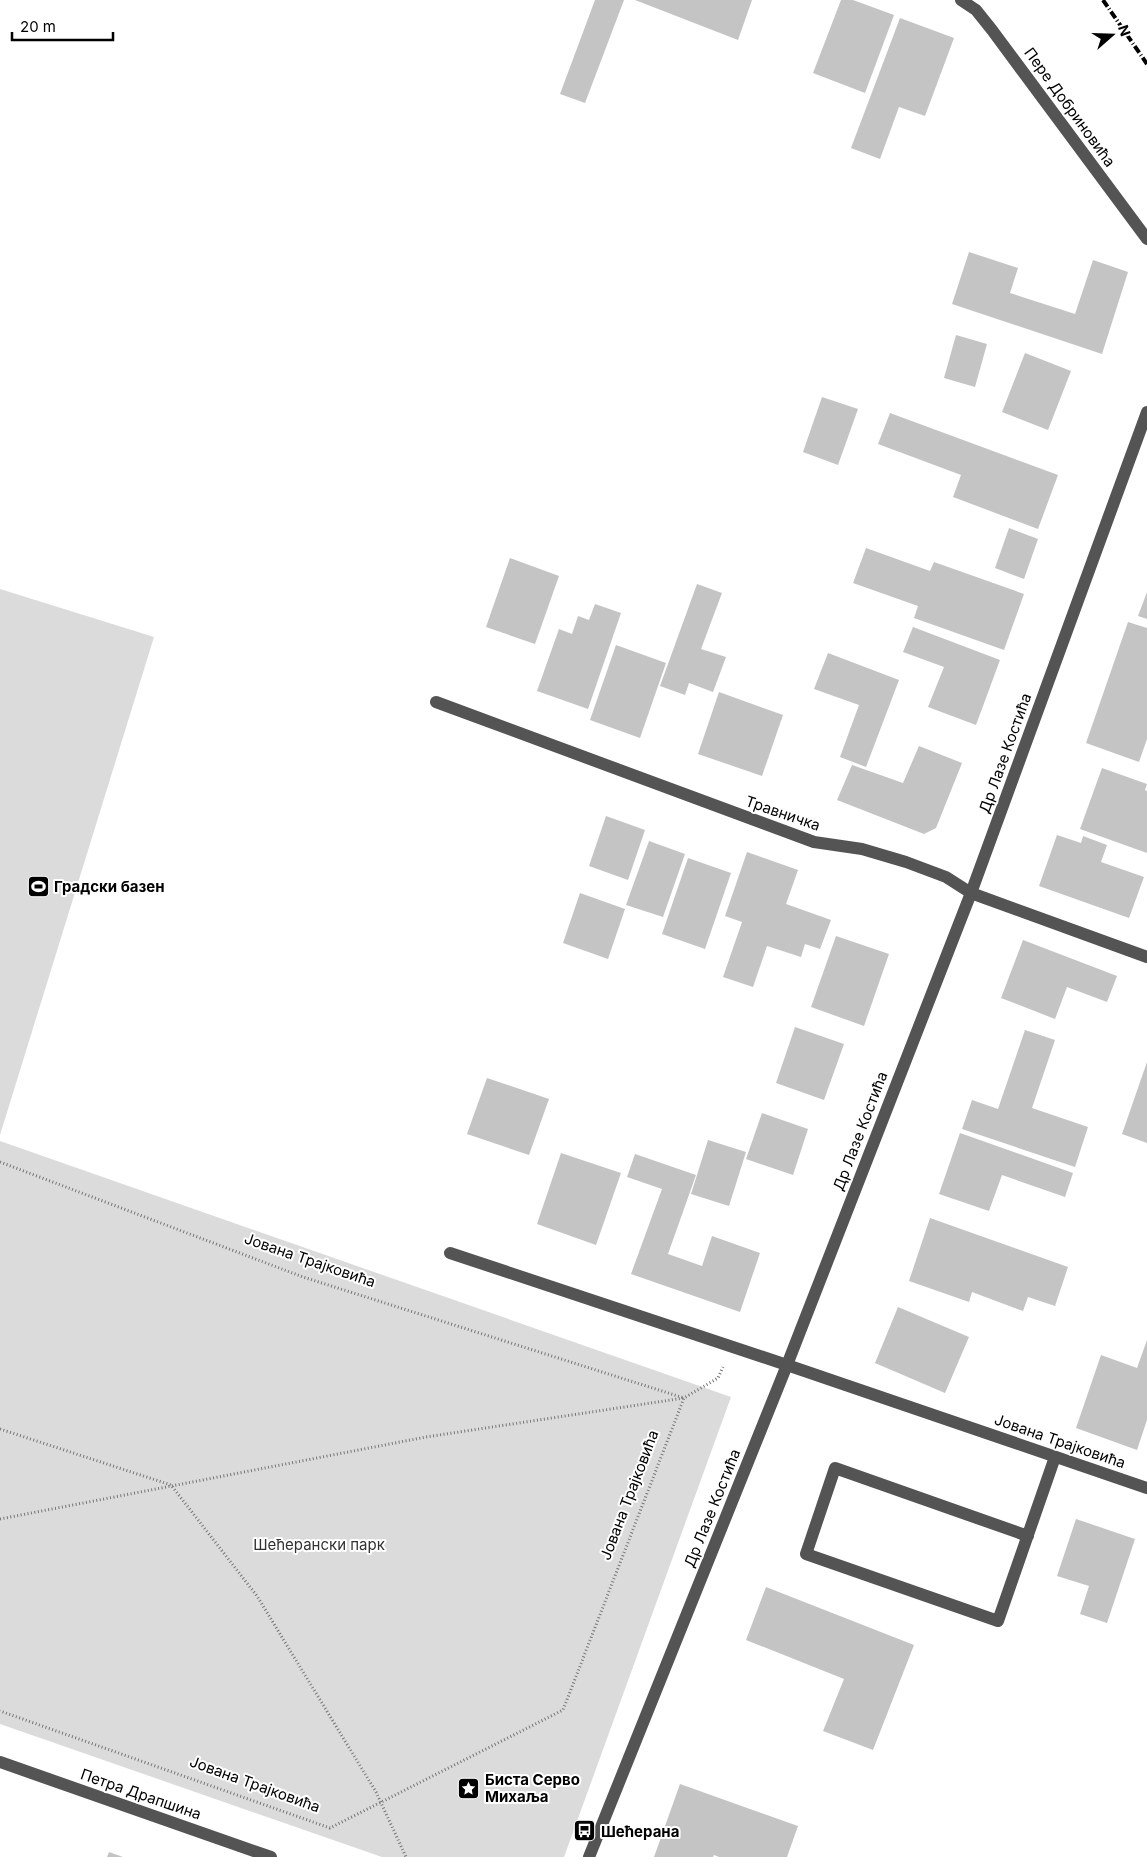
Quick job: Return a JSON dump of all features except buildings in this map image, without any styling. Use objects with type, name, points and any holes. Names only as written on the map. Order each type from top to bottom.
[{"type":"street","name":"Пере Добриновића","points":[[961,0],[976,10],[992,30],[1147,239]]},
{"type":"street","name":"Др Лазе Костића","points":[[589,1857],[787,1365],[971,893],[1147,412]]},
{"type":"street","name":"Травничка","points":[[436,702],[814,842],[862,849],[906,862],[946,877],[971,893],[1147,957]]},
{"type":"street","name":"Јована Трајковића","points":[[450,1253],[734,1347],[1147,1488]]},
{"type":"street","points":[[1028,1536],[835,1468],[806,1554],[998,1622],[1028,1536],[1055,1457]]},
{"type":"street","name":"Петра Драпшина","points":[[0,1762],[271,1857]]},
{"type":"path","name":"Јована Трајковића","points":[[0,1162],[302,1277],[684,1398],[563,1710],[330,1828],[0,1711]]},
{"type":"path","points":[[0,1519],[426,1437],[684,1398],[718,1378],[734,1347]]},
{"type":"path","points":[[0,1429],[171,1485],[257,1596],[380,1801],[406,1857]]},
{"type":"green space","name":"Градски базен","points":[[0,589],[154,637],[0,1135]]},
{"type":"green space","name":"Шећерански парк","points":[[0,1141],[731,1397],[564,1857],[382,1857],[0,1724]]},
{"type":"railway","points":[[1103,0],[1147,64]]},
{"type":"place","name":"Градски базен","points":[[38,886]]},
{"type":"place","name":"Биста Серво Михаља","points":[[469,1788]]},
{"type":"place","name":"Шећерана","points":[[585,1831]]}]
